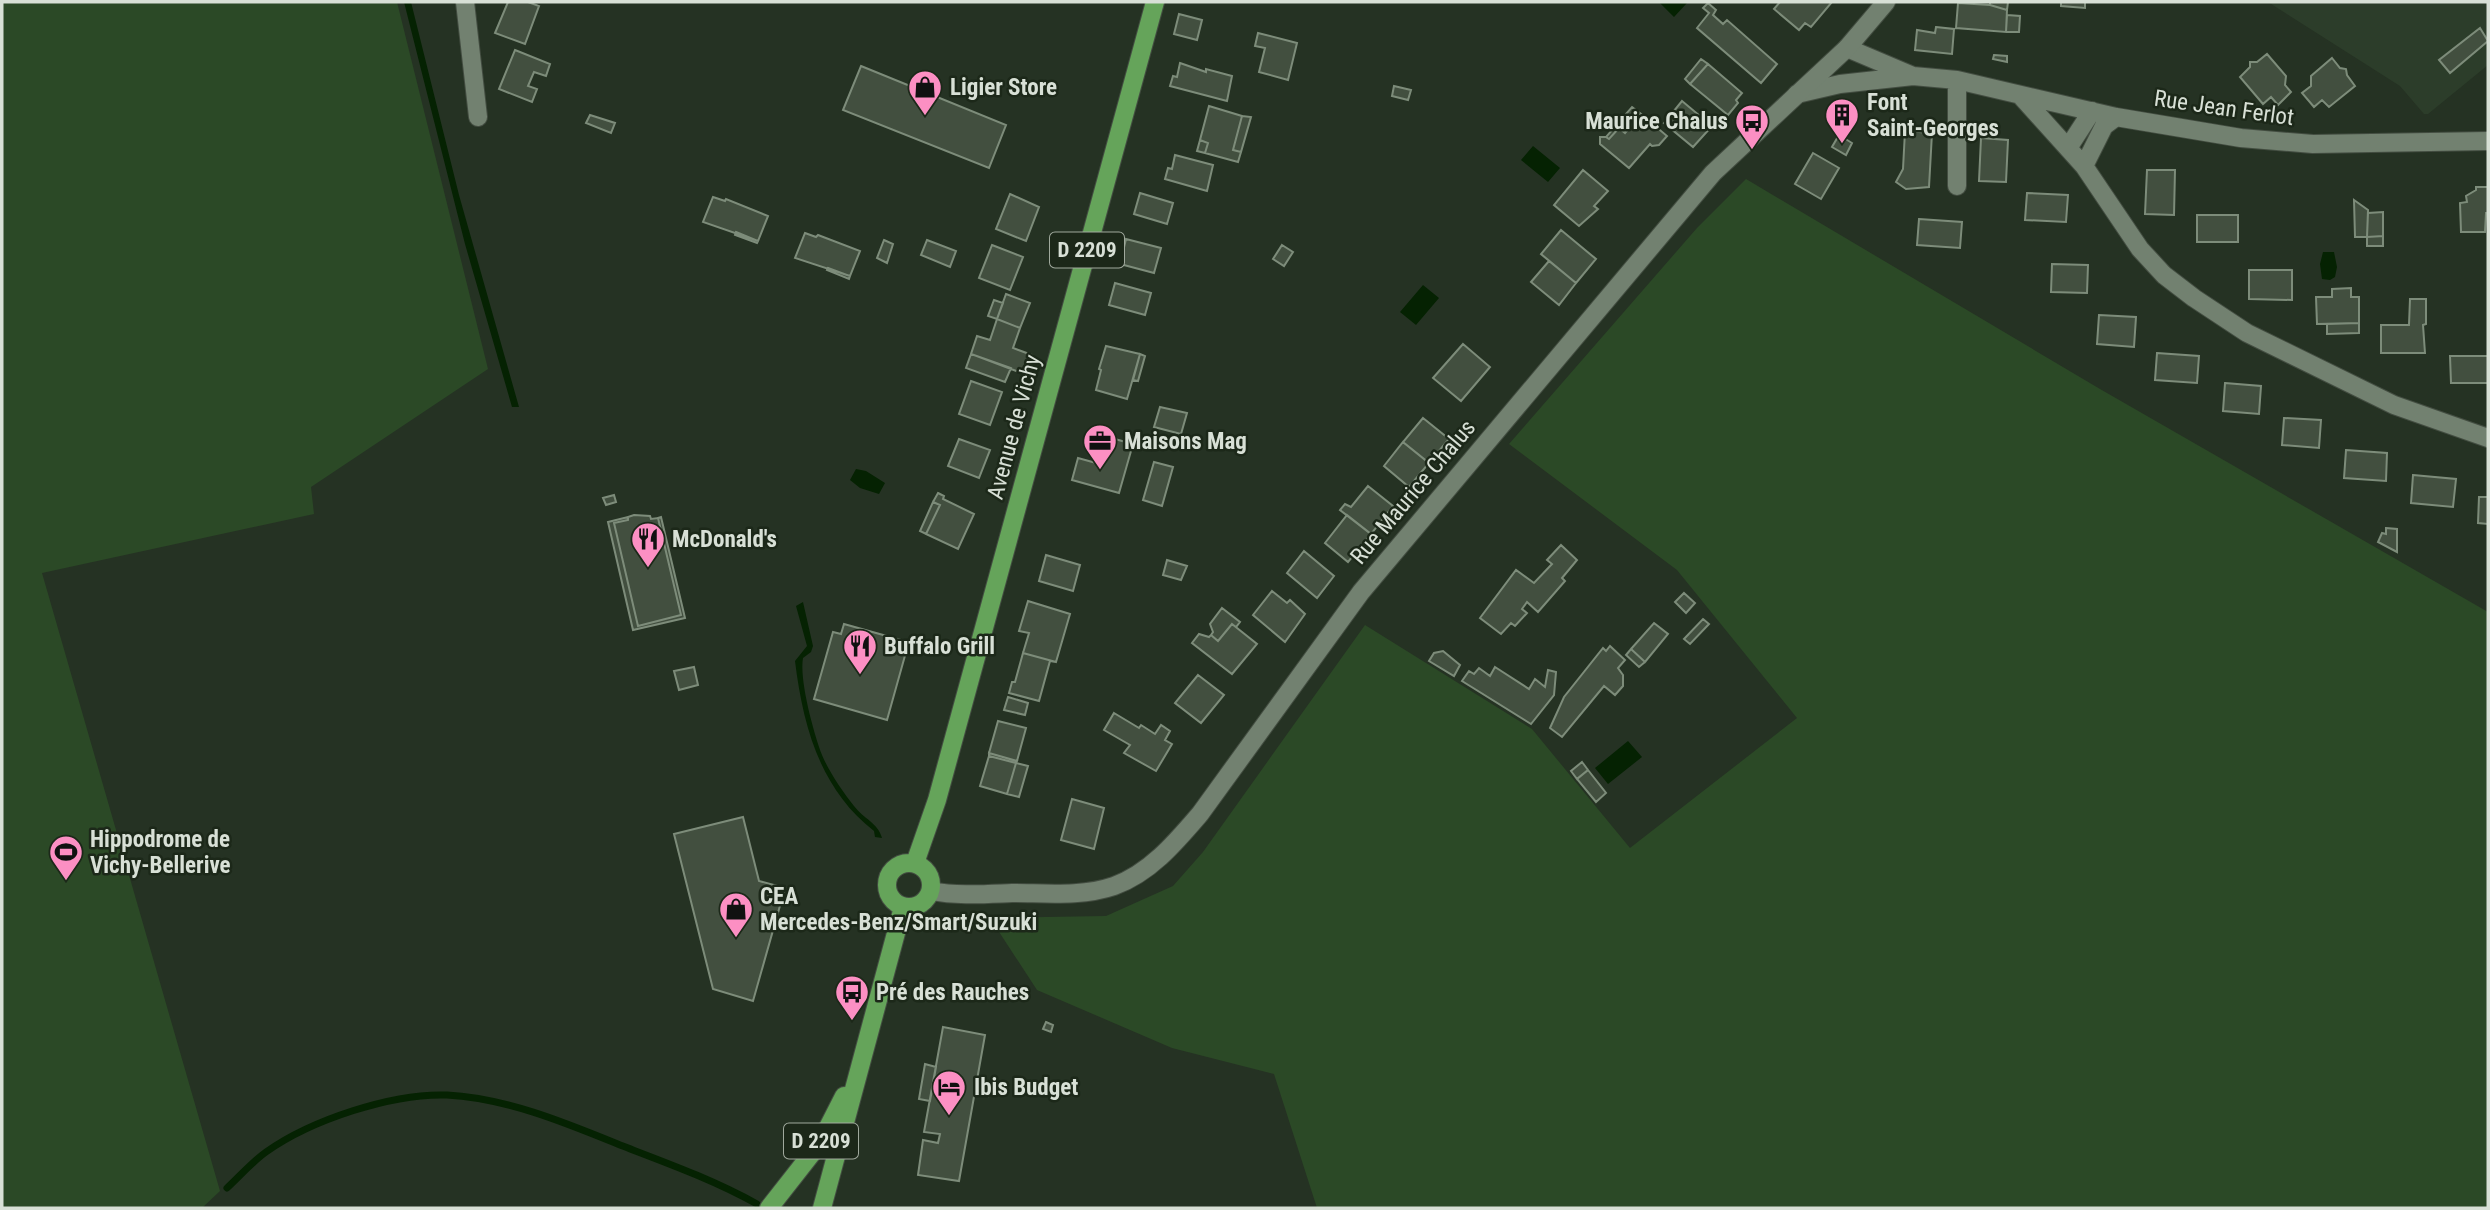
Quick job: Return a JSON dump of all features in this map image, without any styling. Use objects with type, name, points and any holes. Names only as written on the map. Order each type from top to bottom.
[{"type":"main road","name":"Avenue de Vichy","points":[[915,863],[940,788],[1155,2]]},
{"type":"main road","points":[[915,863],[929,874],[931,891],[920,905],[903,907],[890,897],[887,879],[891,871],[898,866],[915,863]]},
{"type":"main road","name":"D 2209","points":[[822,1208],[903,907]]},
{"type":"main road","name":"D 2209","points":[[769,1208],[821,1143],[859,1065]]},
{"type":"street","points":[[465,2],[478,117]]},
{"type":"street","name":"Rue Maurice Chalus","points":[[931,891],[970,894],[1077,893],[1114,886],[1149,867],[1173,846],[1200,814],[1361,592],[1713,173],[1847,48],[1886,2]]},
{"type":"street","name":"Rue Jean Ferlot","points":[[1847,48],[1913,76]]},
{"type":"street","name":"Rue Jean Ferlot","points":[[1797,94],[1840,84],[1913,76],[1957,80],[2116,117],[2241,138],[2313,144],[2488,141]]},
{"type":"street","points":[[1957,80],[1957,186]]},
{"type":"street","points":[[2020,94],[2084,166],[2140,249],[2164,275],[2194,298],[2247,333],[2394,405],[2488,438]]},
{"type":"street","points":[[2067,148],[2092,111]]},
{"type":"street","points":[[2084,166],[2104,126],[2116,117]]},
{"type":"shaded area","name":"Hippodrome de Vichy-Bellerive","points":[[2,2],[397,2],[488,369],[311,487],[314,514],[42,573],[220,1191],[202,1208],[2,1208]]},
{"type":"shaded area","points":[[404,2],[411,2],[459,195],[519,407],[512,407],[465,244]]},
{"type":"shaded area","points":[[1659,2],[1686,2],[1687,3],[1674,17]]},
{"type":"shaded area","points":[[2268,2],[2488,2],[2488,65],[2428,114],[2424,114],[2400,86]]},
{"type":"shaded area","points":[[1533,146],[1560,168],[1548,182],[1521,160]]},
{"type":"shaded area","points":[[1746,179],[2100,389],[2488,612],[2488,1208],[1317,1208],[1274,1074],[1172,1048],[1037,990],[990,918],[1106,916],[1173,886],[1203,852],[1365,625],[1532,729],[1630,848],[1797,718],[1677,570],[1509,444],[1697,228]]},
{"type":"shaded area","points":[[2323,252],[2334,252],[2337,267],[2335,277],[2330,280],[2322,279],[2320,264]]},
{"type":"shaded area","points":[[1423,285],[1439,298],[1416,325],[1400,312]]},
{"type":"shaded area","points":[[856,469],[866,471],[885,483],[879,494],[860,488],[850,480]]},
{"type":"shaded area","points":[[803,602],[813,646],[811,652],[803,658],[803,679],[822,755],[841,788],[877,828],[882,838],[875,837],[874,831],[840,796],[827,776],[809,732],[795,661],[807,646],[796,606]]},
{"type":"shaded area","points":[[1628,741],[1642,757],[1608,784],[1595,768]]},
{"type":"building","points":[[508,2],[528,2],[539,6],[525,44],[495,33]]},
{"type":"building","points":[[1780,2],[1832,2],[1811,27],[1805,23],[1799,30],[1774,9]]},
{"type":"building","points":[[1990,2],[2008,2],[2007,10],[1990,5]]},
{"type":"building","points":[[2061,2],[2085,2],[2085,8],[2061,6]]},
{"type":"building","points":[[1708,3],[1716,10],[1713,15],[1723,24],[1727,20],[1777,64],[1761,83],[1697,28],[1709,13],[1703,8]]},
{"type":"building","points":[[1958,3],[1990,5],[2007,10],[2006,32],[1956,28]]},
{"type":"building","points":[[1179,14],[1202,20],[1197,40],[1174,34]]},
{"type":"building","points":[[2007,15],[2020,16],[2019,32],[2006,32]]},
{"type":"building","points":[[1936,27],[1954,29],[1952,54],[1915,50],[1917,30],[1935,33]]},
{"type":"building","points":[[2480,28],[2488,41],[2450,73],[2439,60]]},
{"type":"building","points":[[1258,33],[1297,43],[1288,80],[1259,72],[1265,48],[1255,46]]},
{"type":"building","points":[[515,50],[550,64],[546,76],[534,72],[528,86],[537,89],[532,102],[499,89]]},
{"type":"building","points":[[2267,54],[2286,76],[2285,85],[2291,92],[2278,105],[2271,97],[2263,104],[2240,77],[2250,67],[2250,62],[2257,62]]},
{"type":"building","points":[[1994,55],[2007,56],[2007,62],[1993,59]]},
{"type":"building","points":[[2332,58],[2340,68],[2346,69],[2355,86],[2329,107],[2322,100],[2314,107],[2302,93],[2311,86],[2311,76]]},
{"type":"building","points":[[1701,59],[1708,64],[1690,84],[1685,79]]},
{"type":"building","points":[[1180,63],[1206,72],[1206,69],[1232,76],[1227,101],[1170,86],[1173,76],[1177,77]]},
{"type":"building","points":[[1708,64],[1742,93],[1728,115],[1690,84]]},
{"type":"building","name":"Ligier Store","points":[[861,66],[1006,125],[989,168],[843,110]]},
{"type":"building","points":[[1394,86],[1411,90],[1408,100],[1392,96]]},
{"type":"building","points":[[1682,101],[1712,126],[1693,147],[1664,123]]},
{"type":"building","points":[[1209,106],[1242,116],[1233,150],[1241,152],[1238,162],[1205,153],[1208,143],[1200,140]]},
{"type":"building","points":[[1632,107],[1641,114],[1625,133],[1619,128],[1609,139],[1606,137]]},
{"type":"building","points":[[1641,114],[1667,136],[1659,145],[1650,144],[1629,168],[1600,144],[1600,137],[1609,139],[1619,128],[1625,133]]},
{"type":"building","points":[[590,115],[615,123],[611,133],[586,123]]},
{"type":"building","points":[[1242,116],[1251,117],[1241,152],[1233,150]]},
{"type":"building","points":[[1905,131],[1932,133],[1929,187],[1906,189],[1896,182],[1903,169]]},
{"type":"building","name":"Font Saint-Georges","points":[[1839,135],[1852,143],[1846,155],[1832,147]]},
{"type":"building","points":[[1981,138],[2008,140],[2006,182],[1979,181]]},
{"type":"building","points":[[1200,140],[1208,143],[1205,153],[1197,151]]},
{"type":"building","points":[[1813,153],[1839,168],[1821,199],[1795,184]]},
{"type":"building","points":[[1175,155],[1213,165],[1207,191],[1165,179],[1168,168],[1172,169]]},
{"type":"building","points":[[1583,170],[1608,191],[1594,206],[1598,209],[1579,226],[1554,205]]},
{"type":"building","points":[[2147,170],[2175,170],[2174,215],[2145,214]]},
{"type":"building","points":[[2476,187],[2488,187],[2485,232],[2461,232],[2460,203],[2467,202],[2466,196],[2476,190]]},
{"type":"building","points":[[1140,193],[1173,203],[1167,224],[1134,214]]},
{"type":"building","points":[[2027,193],[2068,195],[2066,222],[2025,220]]},
{"type":"building","points":[[1010,194],[1039,207],[1026,241],[996,229]]},
{"type":"building","points":[[713,197],[725,201],[726,199],[768,216],[758,241],[703,222]]},
{"type":"building","points":[[2354,200],[2368,210],[2367,237],[2355,237]]},
{"type":"building","points":[[2383,212],[2383,236],[2367,237],[2368,213]]},
{"type":"building","points":[[2197,215],[2238,215],[2238,242],[2197,242]]},
{"type":"building","points":[[1919,219],[1962,222],[1960,248],[1917,245]]},
{"type":"building","points":[[1561,230],[1596,259],[1576,283],[1541,254]]},
{"type":"building","points":[[736,232],[758,241],[757,243],[735,235]]},
{"type":"building","points":[[805,233],[816,237],[818,235],[860,251],[850,276],[795,258]]},
{"type":"building","points":[[2383,236],[2383,246],[2367,246],[2367,237]]},
{"type":"building","points":[[1126,239],[1161,248],[1154,273],[1120,264]]},
{"type":"building","points":[[884,240],[893,244],[887,263],[877,258]]},
{"type":"building","points":[[927,240],[956,251],[950,267],[921,255]]},
{"type":"building","points":[[992,245],[1023,257],[1010,290],[979,278]]},
{"type":"building","points":[[1282,245],[1293,252],[1284,266],[1273,259]]},
{"type":"building","points":[[1549,261],[1576,283],[1559,305],[1531,282]]},
{"type":"building","points":[[2052,264],[2088,265],[2087,293],[2051,292]]},
{"type":"building","points":[[828,268],[850,276],[849,279],[827,270]]},
{"type":"building","points":[[2249,270],[2292,270],[2292,300],[2249,299]]},
{"type":"building","points":[[1115,283],[1151,293],[1145,315],[1109,305]]},
{"type":"building","points":[[2351,288],[2351,297],[2359,297],[2359,323],[2317,324],[2316,297],[2332,297],[2332,289]]},
{"type":"building","points":[[1006,294],[1030,303],[1020,328],[997,319]]},
{"type":"building","points":[[2410,299],[2426,299],[2426,324],[2423,325],[2425,353],[2381,353],[2381,325],[2409,325]]},
{"type":"building","points":[[994,300],[1003,303],[997,319],[988,316]]},
{"type":"building","points":[[2099,315],[2136,317],[2134,347],[2097,344]]},
{"type":"building","points":[[997,319],[1020,328],[1013,348],[1032,355],[1027,375],[971,354],[977,336],[990,340]]},
{"type":"building","points":[[2359,323],[2359,333],[2327,334],[2327,324]]},
{"type":"building","points":[[1463,344],[1490,367],[1461,401],[1433,378]]},
{"type":"building","points":[[1106,346],[1140,354],[1127,399],[1096,390]]},
{"type":"building","points":[[2157,353],[2199,356],[2197,383],[2155,380]]},
{"type":"building","points":[[971,354],[1011,368],[1005,382],[966,368]]},
{"type":"building","points":[[1140,354],[1145,356],[1138,381],[1133,380]]},
{"type":"building","points":[[2450,356],[2488,356],[2488,383],[2451,383]]},
{"type":"building","points":[[971,381],[1002,392],[990,425],[959,414]]},
{"type":"building","points":[[2225,383],[2261,386],[2259,414],[2223,411]]},
{"type":"building","points":[[1160,407],[1187,413],[1181,434],[1154,427]]},
{"type":"building","points":[[1423,418],[1449,439],[1429,463],[1403,442]]},
{"type":"building","points":[[2284,418],[2321,420],[2319,448],[2282,445]]},
{"type":"building","name":"Maisons Mag","points":[[1104,436],[1133,444],[1119,493],[1072,480],[1078,458],[1096,463]]},
{"type":"building","points":[[1229,437],[1243,441],[1241,451],[1227,447]]},
{"type":"building","points":[[959,439],[990,450],[979,478],[948,466]]},
{"type":"building","points":[[1403,442],[1429,463],[1409,487],[1384,466]]},
{"type":"building","points":[[2346,450],[2387,453],[2386,481],[2344,478]]},
{"type":"building","points":[[1154,462],[1173,467],[1162,506],[1143,500]]},
{"type":"building","points":[[2413,475],[2456,479],[2453,507],[2411,503]]},
{"type":"building","points":[[1368,486],[1393,506],[1371,534],[1340,510],[1345,504],[1351,507]]},
{"type":"building","points":[[938,493],[944,496],[943,499],[974,514],[958,549],[926,534],[940,505],[933,502]]},
{"type":"building","points":[[614,495],[616,502],[606,505],[603,498]]},
{"type":"building","points":[[2479,497],[2488,497],[2488,524],[2478,523]]},
{"type":"building","points":[[933,502],[940,505],[926,534],[920,531]]},
{"type":"building","name":"McDonald's","points":[[634,515],[658,518],[681,615],[638,626],[614,523],[628,520],[628,517]]},
{"type":"building","points":[[1347,515],[1371,534],[1348,562],[1325,543]]},
{"type":"building","points":[[628,517],[628,520],[614,523],[638,626],[681,615],[658,518],[661,517],[685,618],[633,630],[608,522]]},
{"type":"building","points":[[2386,528],[2397,529],[2397,552],[2378,542],[2382,533],[2386,534]]},
{"type":"building","points":[[1561,545],[1577,560],[1562,578],[1565,581],[1538,612],[1527,602],[1522,609],[1527,613],[1515,626],[1511,623],[1501,634],[1480,618],[1516,570],[1534,583],[1552,564],[1547,560]]},
{"type":"building","points":[[1304,551],[1334,576],[1317,598],[1287,573]]},
{"type":"building","points":[[1046,555],[1080,565],[1073,591],[1039,581]]},
{"type":"building","points":[[1167,560],[1187,566],[1181,580],[1163,575]]},
{"type":"building","points":[[1272,591],[1287,603],[1290,600],[1305,614],[1285,642],[1253,615]]},
{"type":"building","points":[[1684,593],[1695,603],[1686,613],[1675,602]]},
{"type":"building","points":[[1028,601],[1070,614],[1056,662],[1023,653],[1029,633],[1019,631]]},
{"type":"building","points":[[1222,608],[1240,622],[1236,627],[1232,624],[1218,641],[1211,635],[1213,632],[1210,624]]},
{"type":"building","points":[[1703,619],[1709,624],[1690,644],[1684,639]]},
{"type":"building","points":[[1654,623],[1668,634],[1645,662],[1631,649]]},
{"type":"building","name":"Buffalo Grill","points":[[844,624],[901,640],[898,650],[906,652],[887,720],[814,699],[833,632],[841,634]]},
{"type":"building","points":[[1232,624],[1257,644],[1232,674],[1192,643],[1199,634],[1209,637],[1211,635],[1218,641]]},
{"type":"building","points":[[1610,646],[1625,660],[1618,668],[1623,675],[1623,686],[1615,695],[1604,686],[1562,737],[1550,728],[1564,697],[1603,648],[1606,651]]},
{"type":"building","points":[[1631,649],[1645,662],[1639,667],[1626,655]]},
{"type":"building","points":[[1443,651],[1460,665],[1454,676],[1429,661],[1434,653]]},
{"type":"building","points":[[1023,653],[1056,662],[1050,661],[1039,701],[1009,693]]},
{"type":"building","points":[[694,667],[698,685],[679,690],[674,671]]},
{"type":"building","points":[[1495,667],[1529,689],[1535,679],[1545,687],[1548,670],[1556,672],[1554,695],[1531,724],[1462,681],[1469,671],[1474,674],[1479,668],[1490,676]]},
{"type":"building","points":[[1198,675],[1224,695],[1201,723],[1175,703]]},
{"type":"building","points":[[1008,697],[1028,703],[1025,715],[1004,710]]},
{"type":"building","points":[[1114,713],[1155,734],[1161,725],[1170,731],[1165,740],[1172,744],[1156,771],[1124,753],[1130,745],[1104,730]]},
{"type":"building","points":[[998,721],[1026,728],[1017,761],[989,753]]},
{"type":"building","points":[[989,753],[1017,761],[1016,763],[989,756]]},
{"type":"building","points":[[989,756],[1016,763],[1007,794],[980,786]]},
{"type":"building","points":[[1582,762],[1588,770],[1577,779],[1571,771]]},
{"type":"building","points":[[1016,763],[1028,766],[1019,797],[1007,794]]},
{"type":"building","points":[[1588,770],[1606,793],[1596,802],[1577,779]]},
{"type":"building","points":[[1072,799],[1104,808],[1094,849],[1061,840]]},
{"type":"building","name":"CEA Mercedes-Benz/Smart/Suzuki","points":[[743,817],[759,881],[785,888],[753,1001],[713,989],[674,834]]},
{"type":"building","points":[[1046,1022],[1053,1025],[1051,1032],[1043,1029]]},
{"type":"building","name":"Ibis Budget","points":[[943,1027],[985,1035],[959,1181],[918,1175],[923,1140],[938,1143],[940,1134],[924,1132]]},
{"type":"building","points":[[925,1064],[936,1067],[930,1101],[919,1099]]},
{"type":"building","points":[[977,1080],[990,1082],[988,1096],[975,1093]]},
{"type":"waterway","points":[[227,1188],[266,1152],[284,1140],[329,1119],[377,1104],[447,1095],[491,1101],[557,1120],[690,1172],[757,1204]]},
{"type":"place","name":"Ligier Store","points":[[925,117]]},
{"type":"place","name":"Font Saint-Georges","points":[[1842,145]]},
{"type":"place","name":"Maurice Chalus","points":[[1752,151]]},
{"type":"place","name":"Maisons Mag","points":[[1100,471]]},
{"type":"place","name":"McDonald's","points":[[648,569]]},
{"type":"place","name":"Buffalo Grill","points":[[860,676]]},
{"type":"place","name":"Hippodrome de Vichy-Bellerive","points":[[66,882]]},
{"type":"place","name":"CEA Mercedes-Benz/Smart/Suzuki","points":[[736,939]]},
{"type":"place","name":"Pré des Rauches","points":[[852,1022]]},
{"type":"place","name":"Ibis Budget","points":[[949,1117]]}]
